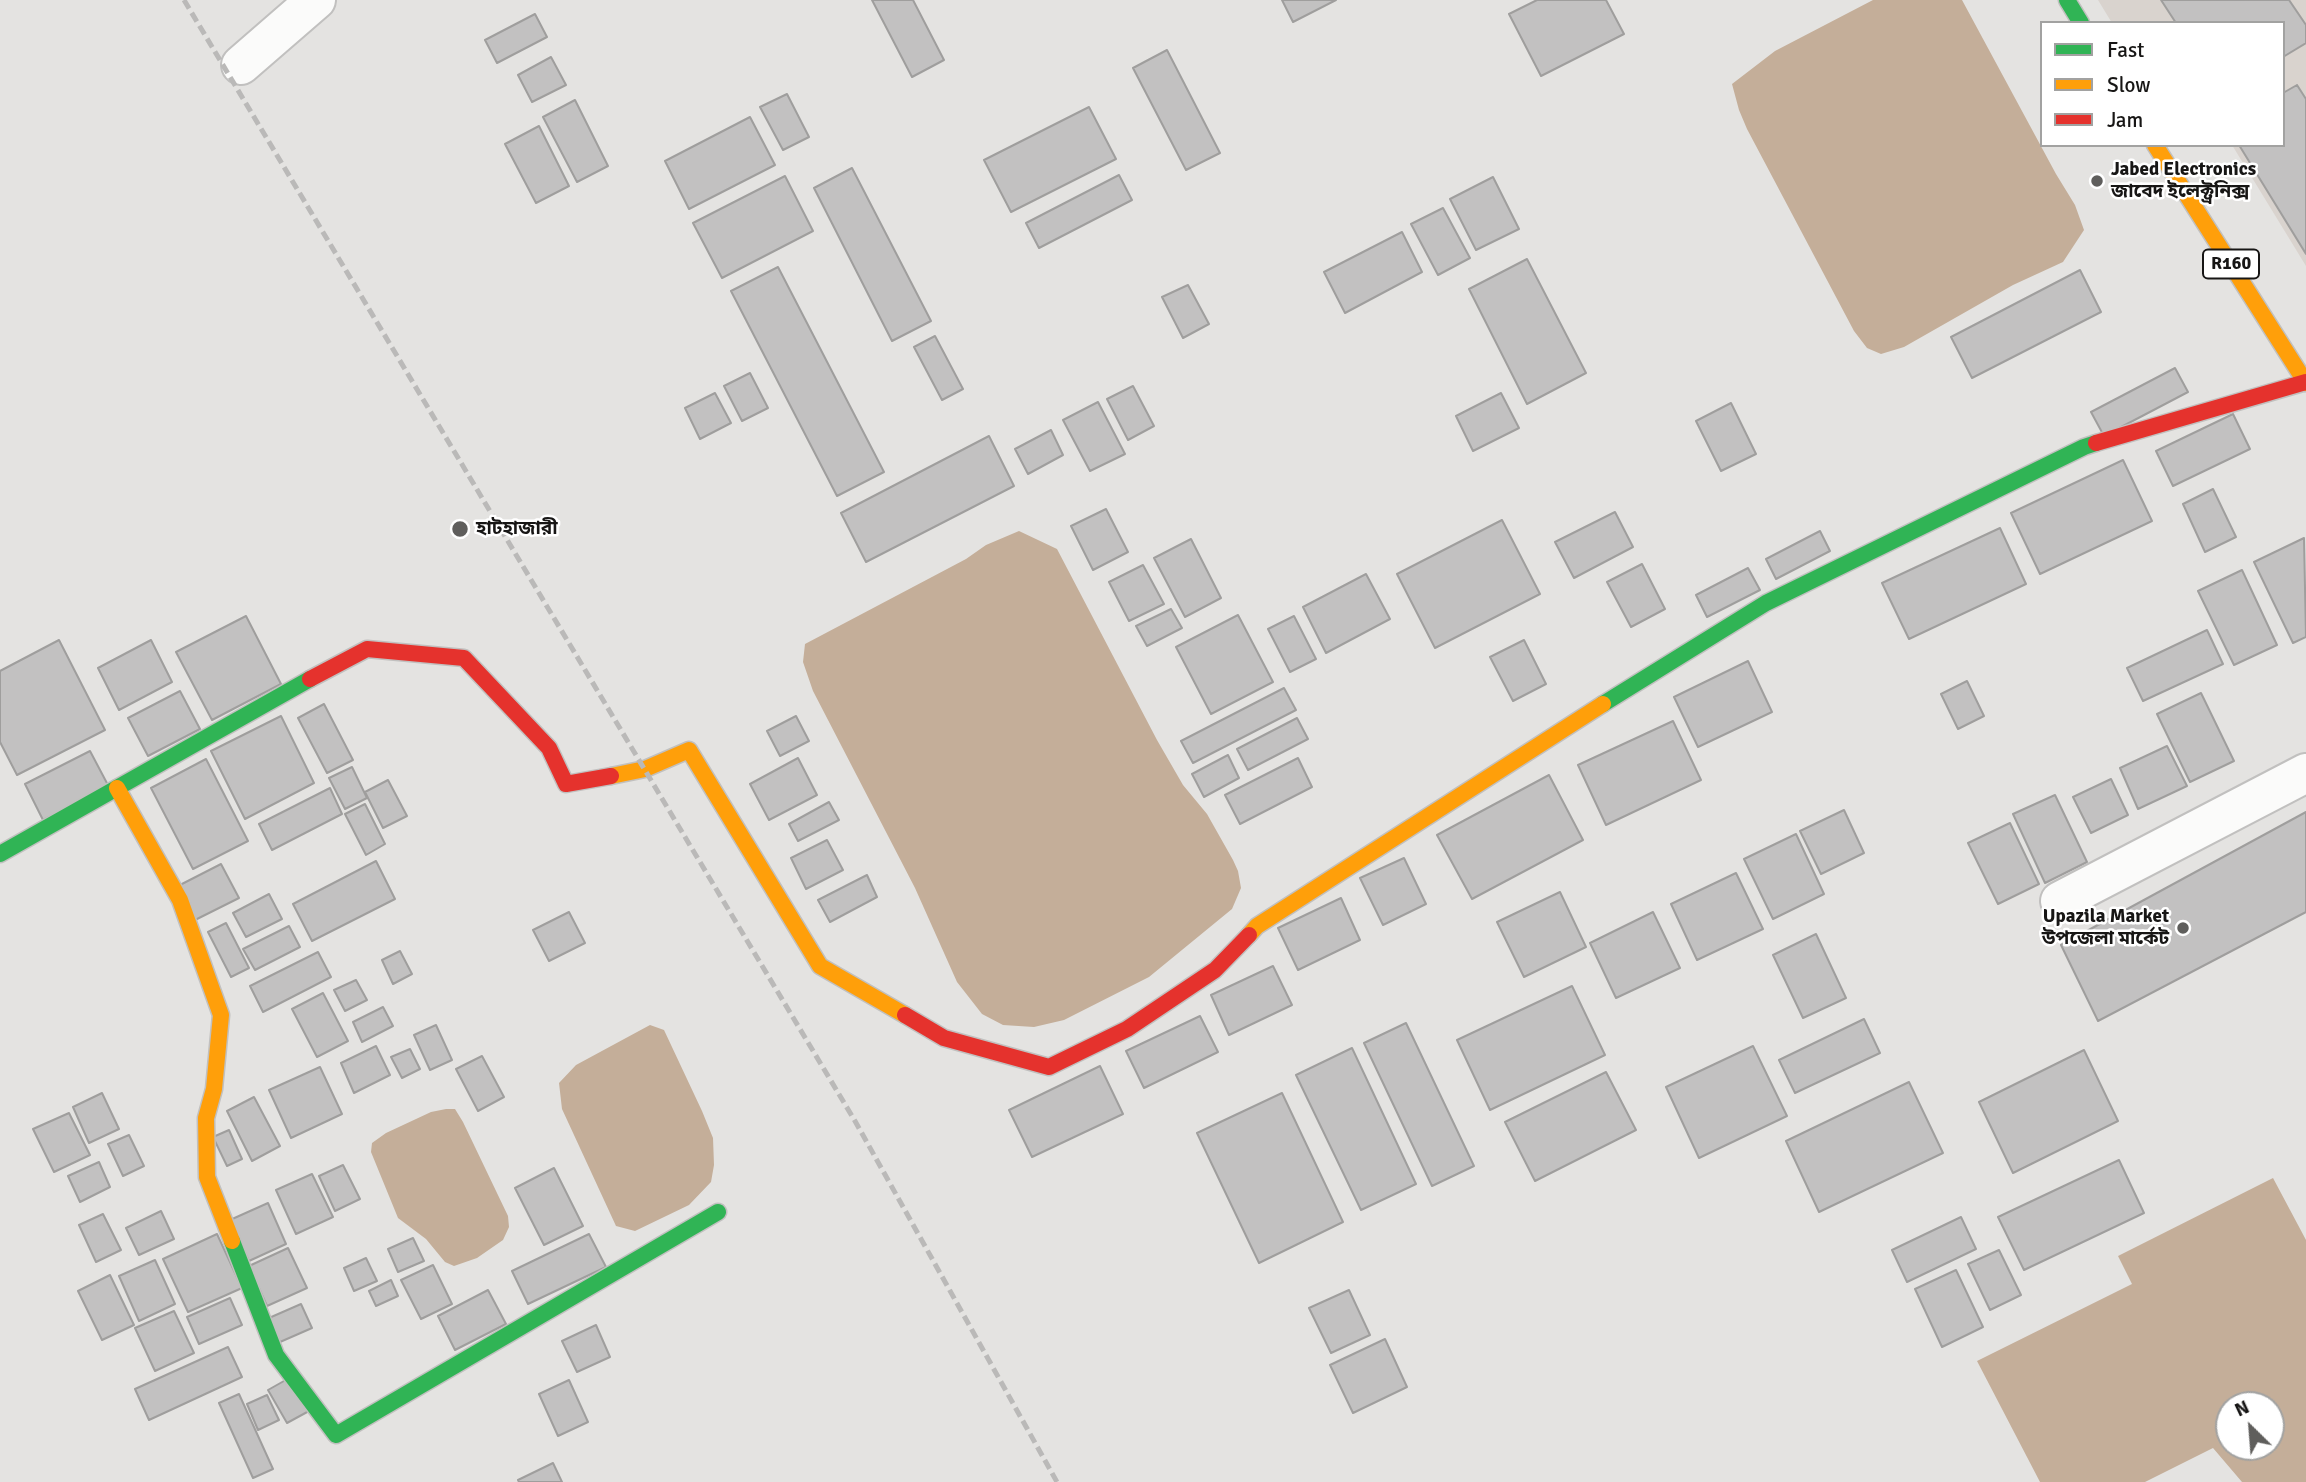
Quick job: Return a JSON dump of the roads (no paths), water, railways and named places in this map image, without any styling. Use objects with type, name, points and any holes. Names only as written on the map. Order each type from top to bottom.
[{"type":"street","points":[[240,65],[316,0]]},
{"type":"street","points":[[2067,0],[2080,21]]},
{"type":"street","name":"R160","points":[[2156,147],[2306,382]]},
{"type":"street","points":[[0,855],[287,691],[368,649],[464,658],[549,748],[566,784],[645,769],[689,750],[820,966],[944,1038],[1049,1067],[1127,1029],[1215,970],[1257,926],[1526,752],[1766,603],[2084,447],[2306,382]]},
{"type":"street","points":[[2060,901],[2306,773]]},
{"type":"street","points":[[117,788],[180,900],[221,1016],[214,1089],[206,1118],[207,1177],[276,1355],[336,1435],[718,1212]]},
{"type":"railway","points":[[184,0],[855,1121],[1057,1482]]},
{"type":"place","name":"Jabed Electronics জাবেদ ইলেক্ট্রনিক্স","points":[[2097,181]]},
{"type":"place","name":"হাটহাজারী","points":[[460,529]]},
{"type":"place","name":"Upazila Market উপজেলা মার্কেট","points":[[2183,928]]}]
